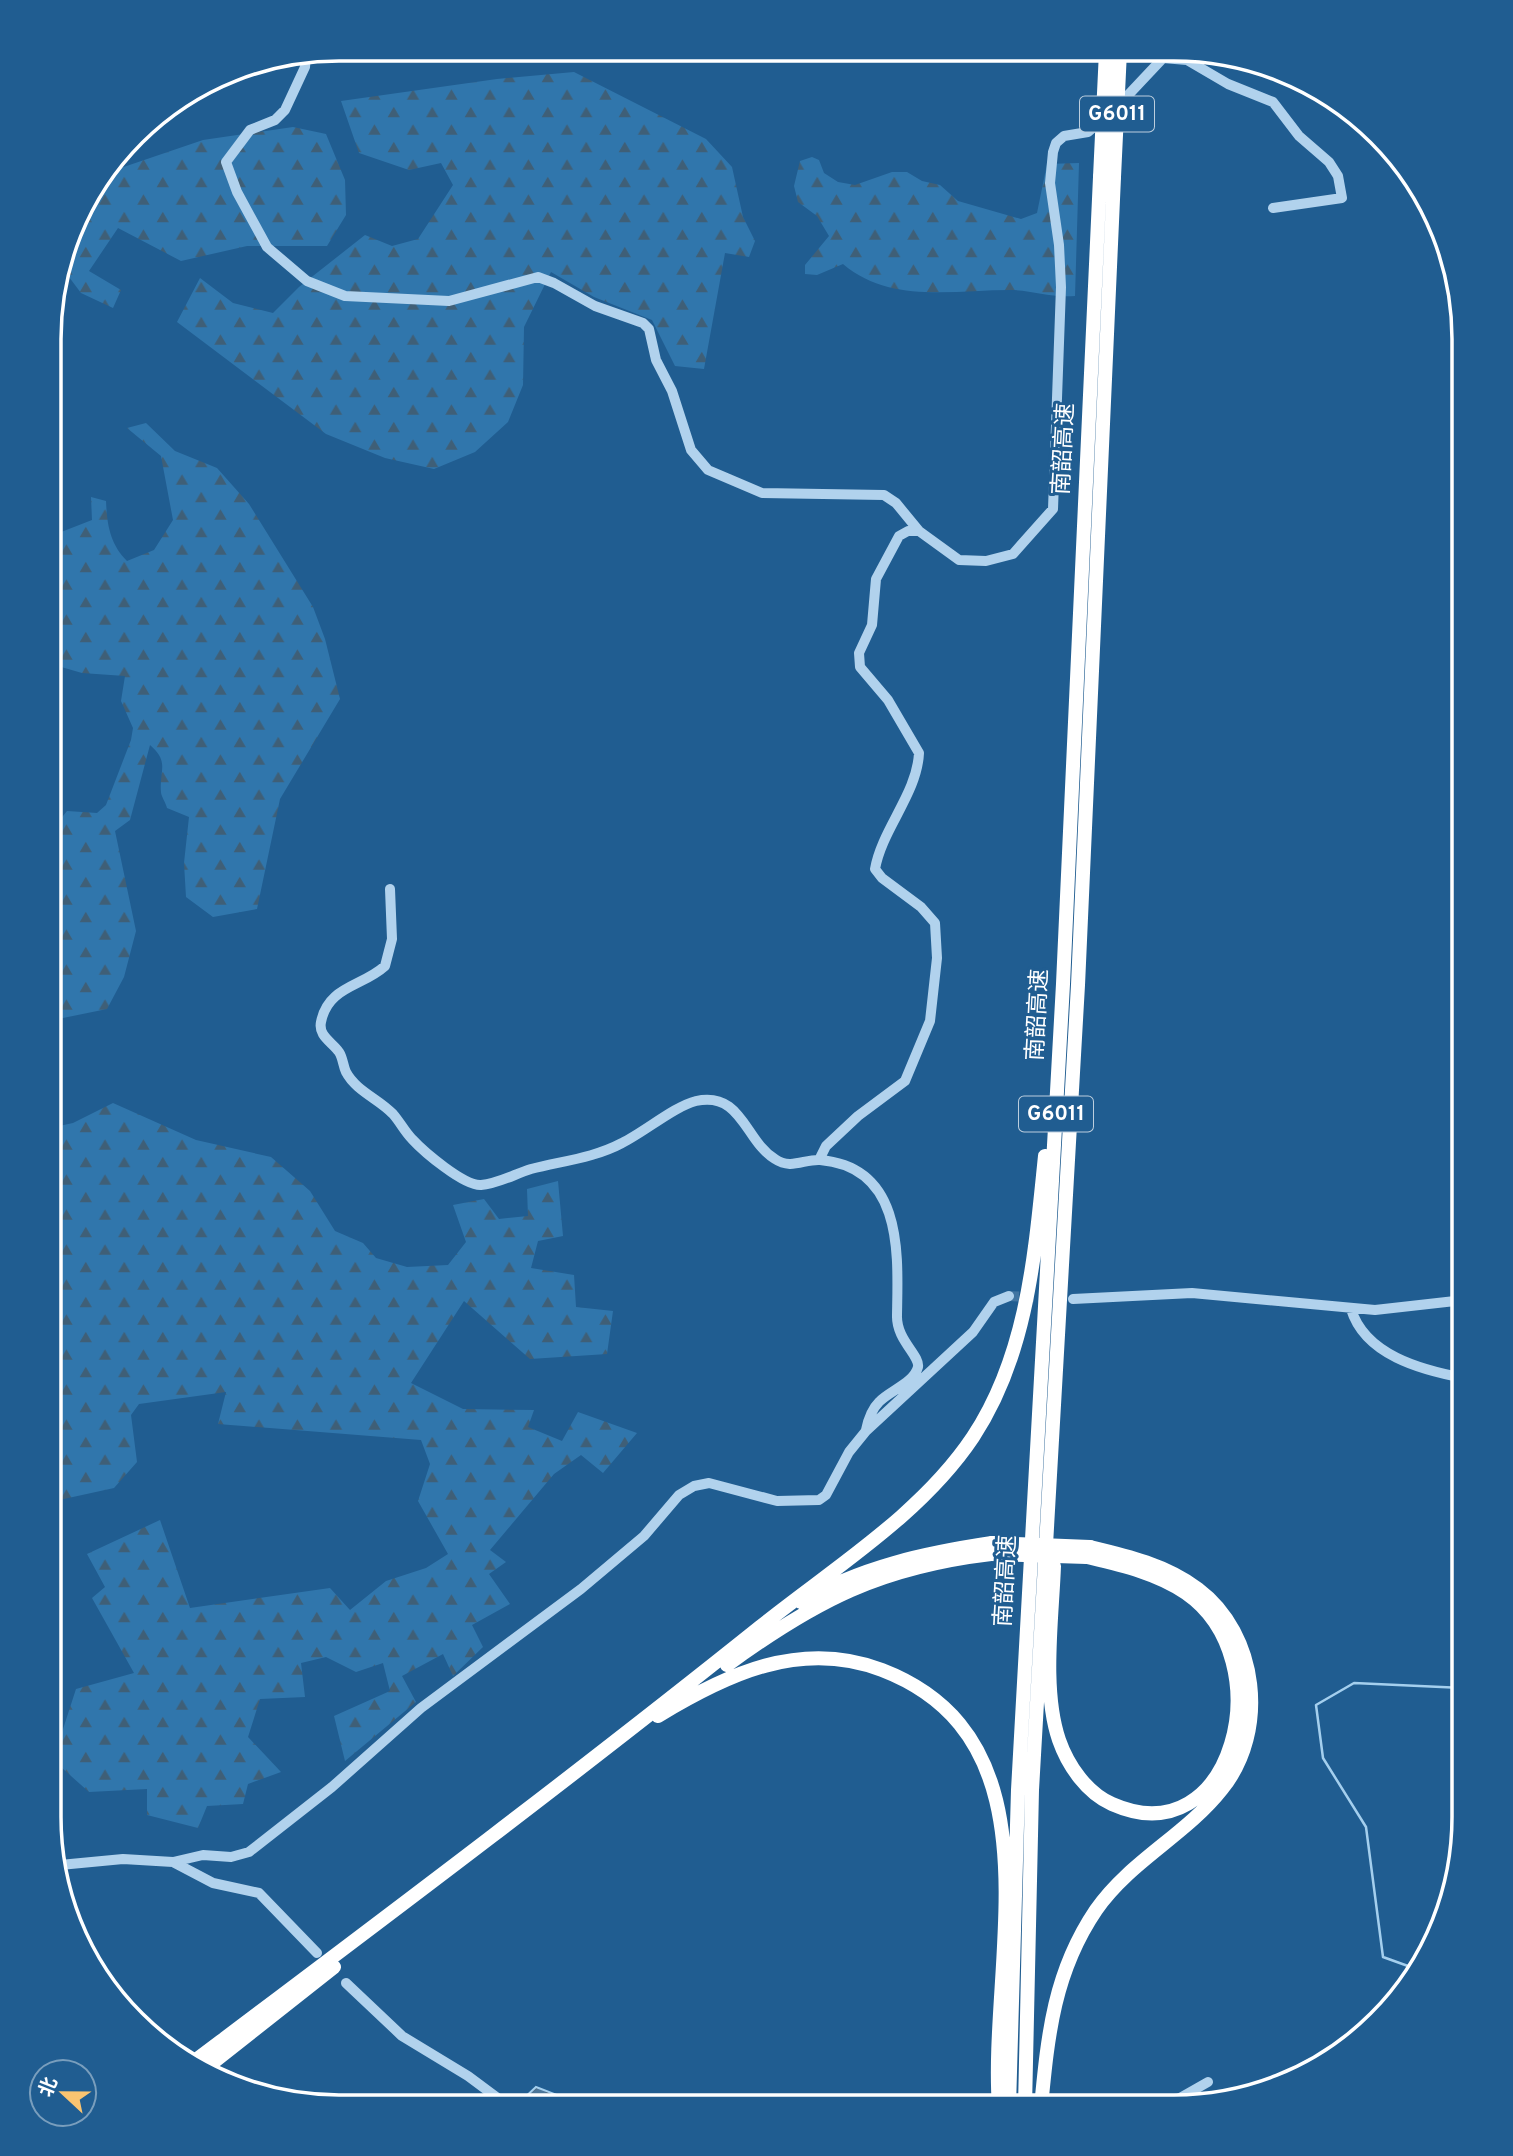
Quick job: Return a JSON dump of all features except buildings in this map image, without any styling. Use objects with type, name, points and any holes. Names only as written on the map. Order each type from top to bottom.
[{"type":"highway","name":"南韶高速","points":[[1025,2095],[1032,1790],[1078,971],[1107,177],[1106,61]]},
{"type":"highway","name":"南韶高速","points":[[1008,2095],[1005,2054],[1018,1790],[1107,177],[1119,61]]},
{"type":"highway","points":[[200,2057],[886,1527],[938,1478],[973,1436],[1002,1384],[1028,1292],[1063,984]]},
{"type":"highway","points":[[1057,1349],[1059,1434],[1051,1659],[1053,1706],[1059,1740],[1072,1768],[1105,1801],[1127,1811],[1148,1813],[1169,1810],[1191,1801],[1210,1784],[1226,1762],[1236,1732],[1239,1698],[1235,1666],[1224,1637],[1206,1611],[1186,1593],[1089,1552]]},
{"type":"highway","points":[[757,1629],[849,1578],[922,1555],[992,1548],[1089,1552],[1168,1570],[1199,1590],[1220,1610],[1236,1637],[1247,1667],[1252,1699],[1248,1733],[1239,1762],[1224,1787],[1200,1814],[1126,1877],[1097,1909],[1071,1953],[1053,2003],[1042,2095]]},
{"type":"highway","points":[[212,2064],[651,1721],[763,1638],[837,1594],[911,1567],[992,1548]]},
{"type":"highway","points":[[651,1721],[694,1694],[747,1669],[805,1658],[860,1662],[915,1686],[941,1705],[967,1732],[987,1767],[998,1801],[1004,1856],[1005,2054],[1000,2095]]},
{"type":"street","points":[[305,64],[285,110],[275,120],[250,130],[226,162],[251,222],[267,247],[284,265],[307,281],[345,296],[449,301],[538,277],[554,283],[595,306],[643,323],[649,329],[656,360],[672,391],[685,437],[698,462],[708,470],[762,493],[884,495],[896,503],[919,531],[960,560],[986,561],[1013,554],[1053,509],[1061,287],[1059,245],[1050,183],[1056,143],[1064,136],[1088,132],[1121,104],[1160,61]]},
{"type":"street","points":[[1190,62],[1228,84],[1273,102],[1299,136],[1329,162],[1338,176],[1342,198],[1273,208]]},
{"type":"street","points":[[819,1160],[826,1146],[858,1116],[905,1081],[930,1021],[937,958],[934,923],[921,907],[875,869],[878,855],[912,783],[919,753],[888,699],[860,667],[859,653],[872,625],[876,579],[899,536],[908,531],[919,531]]},
{"type":"street","points":[[390,890],[392,939],[385,967],[336,993],[328,1002],[320,1026],[358,1086],[393,1114],[413,1140],[457,1176],[472,1185],[483,1185],[533,1169],[590,1156],[618,1145],[694,1101],[702,1101],[736,1110],[765,1154],[780,1163],[807,1164],[819,1160],[853,1170],[871,1184],[887,1204],[897,1251],[899,1335],[917,1359],[918,1368],[913,1376],[879,1402],[866,1431]]},
{"type":"street","points":[[1073,1299],[1192,1293],[1351,1309],[1408,1309],[1452,1302]]},
{"type":"street","points":[[66,1864],[123,1858],[173,1862],[203,1856],[231,1857],[249,1852],[332,1787],[421,1707],[581,1589],[645,1536],[679,1495],[694,1486],[709,1483],[777,1502],[819,1500],[826,1494],[849,1452],[866,1431],[973,1332],[994,1302],[1009,1296]]},
{"type":"street","points":[[1351,1309],[1356,1326],[1387,1353],[1452,1375]]},
{"type":"street","points":[[173,1862],[213,1883],[259,1893],[317,1953]]},
{"type":"street","points":[[346,1983],[402,2036],[468,2076],[494,2095]]},
{"type":"street","points":[[1186,2094],[1208,2082]]},
{"type":"green space","points":[[574,72],[706,139],[732,167],[743,217],[755,241],[749,257],[725,253],[704,369],[675,366],[652,320],[594,297],[551,272],[524,327],[523,385],[508,422],[475,452],[434,469],[385,458],[326,434],[177,322],[200,278],[233,303],[273,313],[299,287],[365,235],[392,246],[418,239],[453,185],[441,163],[409,170],[359,153],[341,101],[497,79]]},
{"type":"green space","points":[[293,127],[326,134],[345,180],[346,215],[327,246],[247,246],[181,261],[118,228],[89,271],[121,290],[113,308],[81,293],[69,277],[76,250],[90,216],[121,168],[203,140]]},
{"type":"green space","points":[[812,157],[819,160],[824,173],[838,182],[855,185],[892,172],[907,172],[922,181],[940,185],[958,201],[1021,219],[1037,213],[1047,164],[1079,163],[1075,296],[1010,290],[901,290],[861,277],[843,264],[817,275],[805,274],[805,265],[829,236],[817,216],[798,202],[794,186],[800,161]]},
{"type":"green space","points":[[146,423],[175,451],[217,468],[249,504],[313,607],[325,639],[340,699],[280,799],[257,909],[213,917],[186,897],[184,863],[189,817],[167,808],[161,792],[162,762],[150,745],[130,820],[115,831],[136,931],[124,977],[107,1009],[61,1018],[61,818],[67,811],[97,813],[106,805],[133,728],[121,701],[125,676],[82,673],[61,667],[61,532],[92,520],[91,497],[106,501],[110,534],[127,561],[154,550],[173,520],[161,456],[127,428]]},
{"type":"green space","points":[[113,1103],[196,1140],[271,1157],[310,1191],[335,1231],[363,1243],[376,1258],[407,1267],[448,1265],[466,1242],[453,1205],[484,1199],[499,1219],[528,1216],[527,1189],[558,1181],[563,1236],[538,1241],[531,1268],[574,1275],[576,1307],[613,1311],[607,1354],[530,1359],[464,1301],[411,1383],[463,1409],[534,1410],[528,1427],[562,1441],[578,1412],[637,1433],[603,1473],[581,1455],[554,1474],[490,1550],[506,1562],[489,1574],[510,1604],[472,1625],[483,1647],[453,1676],[443,1654],[402,1676],[416,1702],[345,1761],[334,1716],[390,1691],[383,1663],[356,1672],[326,1657],[301,1663],[305,1697],[260,1699],[248,1737],[281,1772],[248,1784],[243,1804],[207,1806],[198,1828],[147,1815],[147,1789],[89,1792],[61,1767],[61,1735],[76,1689],[134,1673],[92,1598],[105,1587],[87,1554],[160,1520],[190,1608],[330,1588],[350,1610],[386,1581],[426,1568],[448,1554],[418,1501],[430,1464],[421,1440],[218,1424],[226,1392],[139,1404],[131,1415],[137,1462],[114,1488],[61,1500],[61,1126],[73,1123]]},
{"type":"water","points":[[536,2087],[557,2095],[527,2095]]},
{"type":"waterway","points":[[1408,1966],[1383,1957],[1366,1827],[1323,1758],[1316,1705],[1354,1683],[1452,1687]]},
{"type":"tunnel","points":[[1009,1296],[1051,1298]]}]
